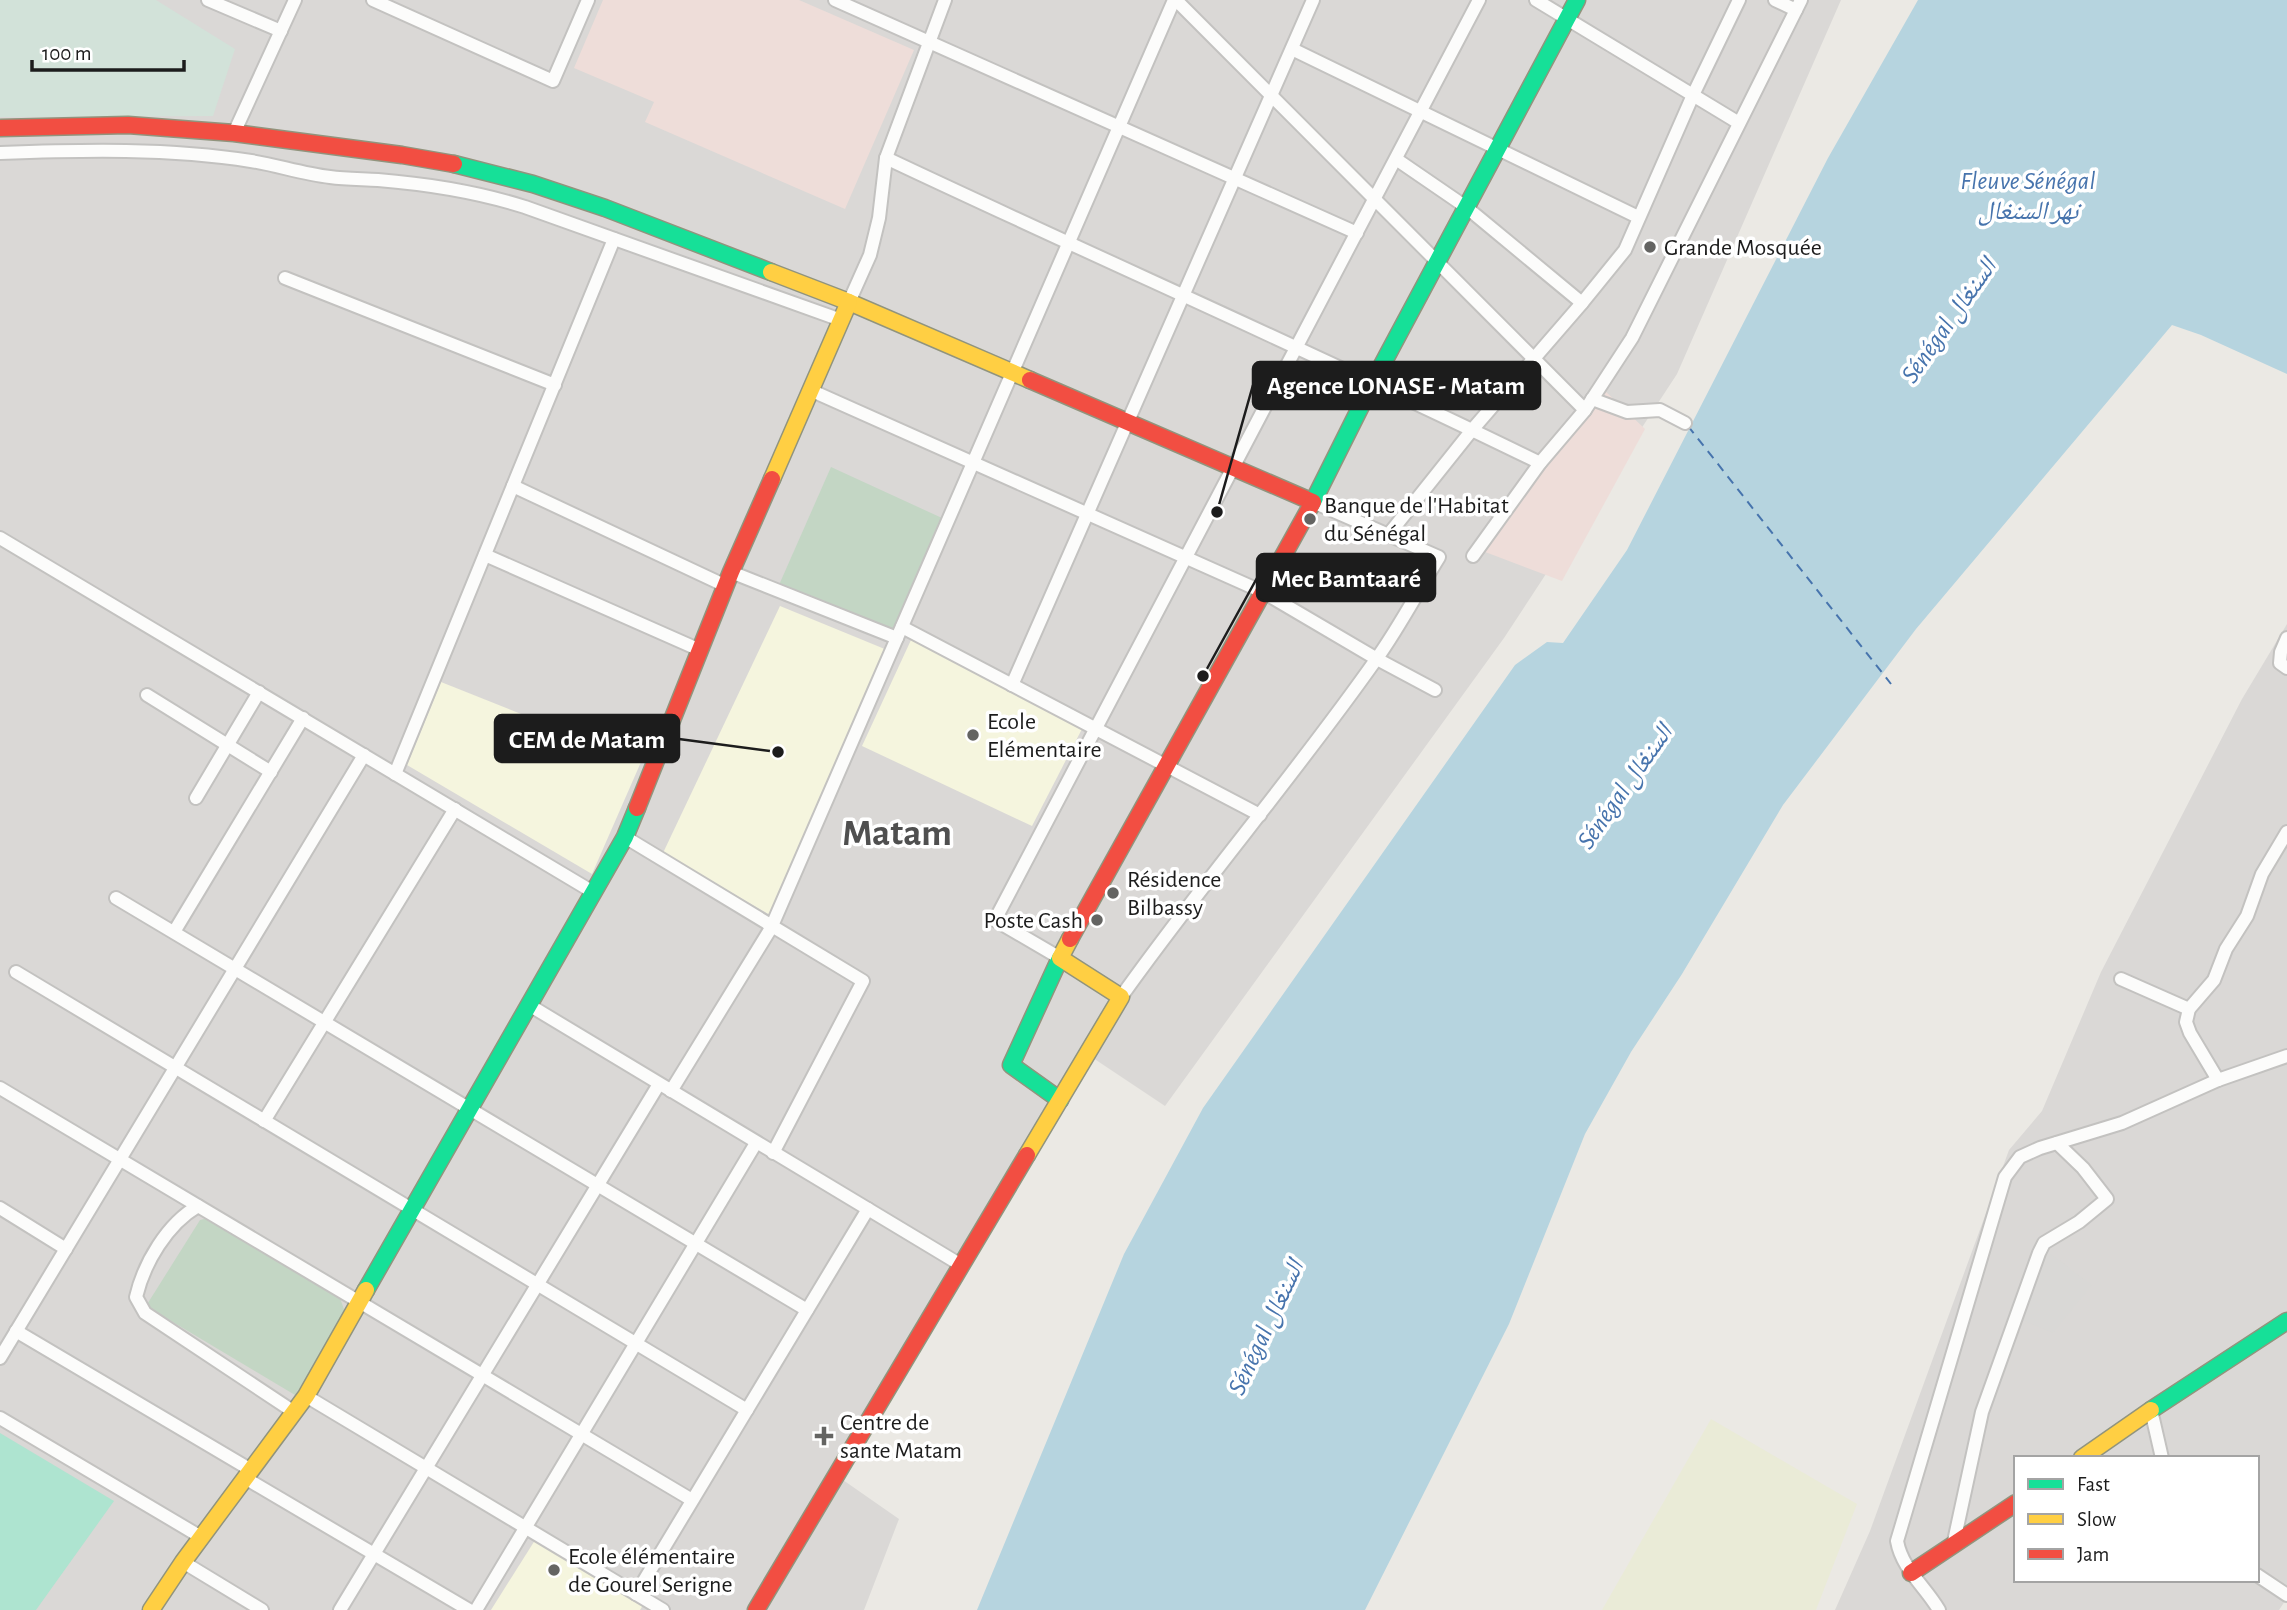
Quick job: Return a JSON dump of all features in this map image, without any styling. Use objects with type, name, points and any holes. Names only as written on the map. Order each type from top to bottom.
[{"type":"main road","points":[[1060,1100],[1011,1065],[1060,958],[1313,502],[1373,382],[1577,0]]},
{"type":"main road","points":[[0,128],[128,125],[233,133],[402,155],[533,184],[605,208],[849,302],[1313,502]]},
{"type":"main road","points":[[150,1610],[306,1396],[625,837],[729,579],[849,302]]},
{"type":"main road","points":[[756,1610],[1121,997],[1060,958]]},
{"type":"main road","points":[[2085,1456],[2287,1321]]},
{"type":"main road","points":[[1911,1573],[2014,1504]]},
{"type":"street","points":[[208,0],[281,32]]},
{"type":"street","points":[[233,133],[295,0]]},
{"type":"street","points":[[373,0],[553,81],[588,0]]},
{"type":"street","points":[[835,0],[1357,233]]},
{"type":"street","points":[[849,302],[870,255],[879,218],[886,158],[945,0]]},
{"type":"street","points":[[340,1610],[598,1185],[771,928],[1175,0],[1534,359],[1588,404],[1627,412],[1660,410],[1685,423]]},
{"type":"street","points":[[1012,685],[1313,0]]},
{"type":"street","points":[[1060,958],[995,920],[1479,0]]},
{"type":"street","points":[[1536,0],[1739,123]]},
{"type":"street","points":[[1389,534],[1472,430],[1583,303],[1625,250],[1693,95],[1739,0]]},
{"type":"street","points":[[1473,556],[1540,463],[1588,404],[1632,338],[1798,5],[1775,0]]},
{"type":"street","points":[[1292,49],[1638,217]]},
{"type":"street","points":[[0,153],[105,149],[250,161],[328,177],[380,180],[450,189],[525,207],[841,320]]},
{"type":"street","points":[[886,158],[1373,382],[1540,463]]},
{"type":"street","points":[[1396,159],[1466,207],[1583,303]]},
{"type":"street","points":[[525,207],[533,184]]},
{"type":"street","points":[[395,774],[614,239]]},
{"type":"street","points":[[285,278],[555,385]]},
{"type":"street","points":[[810,390],[1263,592],[1435,690]]},
{"type":"street","points":[[513,486],[729,579],[900,632],[1012,685],[1260,815]]},
{"type":"street","points":[[1121,997],[1161,940],[1260,815],[1377,659],[1439,557],[1313,502]]},
{"type":"street","points":[[0,538],[593,892]]},
{"type":"street","points":[[485,555],[700,650]]},
{"type":"street","points":[[2287,638],[2280,663],[2287,668]]},
{"type":"street","points":[[196,798],[259,692]]},
{"type":"street","points":[[147,695],[271,772]]},
{"type":"street","points":[[174,932],[303,718]]},
{"type":"street","points":[[0,1358],[9,1335],[66,1249],[364,755]]},
{"type":"street","points":[[264,1121],[455,809]]},
{"type":"street","points":[[2218,1080],[2190,1033],[2186,1022],[2189,1009],[2214,980],[2226,949],[2247,916],[2262,874],[2287,832]]},
{"type":"street","points":[[625,837],[771,928],[863,981],[773,1153]]},
{"type":"street","points":[[116,898],[807,1310]]},
{"type":"street","points":[[16,972],[747,1410]]},
{"type":"street","points":[[2121,979],[2189,1009]]},
{"type":"street","points":[[529,1005],[961,1265]]},
{"type":"street","points":[[1939,1610],[1926,1588],[1911,1573],[1900,1555],[1897,1541],[2005,1177],[2020,1157],[2122,1123],[2218,1080],[2287,1056]]},
{"type":"street","points":[[0,1088],[692,1500]]},
{"type":"street","points":[[476,1610],[756,1143]]},
{"type":"street","points":[[1953,1546],[1982,1412],[2039,1253],[2044,1243],[2079,1222],[2107,1199],[2083,1168],[2057,1143]]},
{"type":"street","points":[[198,1206],[173,1226],[146,1266],[136,1297],[145,1313],[294,1412]]},
{"type":"street","points":[[0,1208],[66,1249]]},
{"type":"street","points":[[635,1594],[867,1209]]},
{"type":"street","points":[[9,1335],[248,1474],[469,1610]]},
{"type":"street","points":[[306,1396],[663,1610]]},
{"type":"street","points":[[2151,1410],[2162,1456]]},
{"type":"street","points":[[0,1418],[201,1537]]},
{"type":"street","points":[[183,1562],[262,1610]]},
{"type":"street","points":[[2259,1576],[2287,1595]]},
{"type":"shaded area","points":[[0,0],[1841,0],[1677,374],[1504,638],[1165,1106],[1093,1058],[843,1480],[899,1519],[864,1610],[0,1610]]},
{"type":"shaded area","points":[[0,0],[156,0],[235,49],[213,116],[0,117]]},
{"type":"shaded area","points":[[603,0],[799,0],[914,50],[845,209],[645,122],[654,102],[574,68]]},
{"type":"shaded area","points":[[1604,390],[1645,429],[1562,581],[1480,550]]},
{"type":"shaded area","points":[[831,467],[942,518],[892,632],[779,585]]},
{"type":"shaded area","points":[[780,606],[892,652],[770,915],[663,853]]},
{"type":"shaded area","points":[[2287,624],[2287,1598],[2279,1610],[1835,1610],[1870,1531],[2009,1150],[2042,1111],[2101,972],[2242,699]]},
{"type":"shaded area","name":"Ecole Elémentaire","points":[[911,640],[1084,725],[1032,826],[862,746]]},
{"type":"shaded area","points":[[441,682],[641,762],[592,874],[407,765]]},
{"type":"shaded area","points":[[208,1218],[340,1298],[347,1318],[295,1395],[146,1306],[200,1220]]},
{"type":"shaded area","points":[[2051,1254],[2092,1285],[2053,1333],[2020,1319],[2045,1256]]},
{"type":"shaded area","points":[[1711,1419],[1857,1504],[1816,1610],[1602,1610]]},
{"type":"shaded area","name":"Ecole élémentaire de Gourel Serigne","points":[[537,1537],[645,1602],[640,1610],[491,1610]]},
{"type":"green space","points":[[0,1433],[114,1501],[36,1610],[0,1610]]},
{"type":"water","name":"Fleuve Sénégal نهر السنغال","points":[[1918,0],[2287,0],[2287,374],[2201,335],[2172,325],[1916,629],[1783,805],[1682,974],[1631,1052],[1585,1134],[1509,1324],[1365,1610],[977,1610],[1124,1254],[1203,1108],[1515,665],[1547,642],[1563,643],[1627,550],[1828,158]]},
{"type":"ferry route","points":[[1688,426],[1891,684]]},
{"type":"traffic: fast","points":[[1312,504],[1373,382],[1577,0]]},
{"type":"traffic: fast","points":[[454,164],[533,184],[605,208],[771,272]]},
{"type":"traffic: fast","points":[[366,1290],[625,837],[637,808]]},
{"type":"traffic: fast","points":[[1060,958],[1011,1065],[1060,1100]]},
{"type":"traffic: fast","points":[[2151,1410],[2287,1321]]},
{"type":"traffic: slow","points":[[771,272],[849,302],[1030,380]]},
{"type":"traffic: slow","points":[[772,479],[849,302]]},
{"type":"traffic: slow","points":[[1027,1155],[1121,997],[1060,958],[1070,939]]},
{"type":"traffic: slow","points":[[151,1610],[183,1562],[306,1396],[366,1290]]},
{"type":"traffic: slow","points":[[2085,1456],[2151,1410]]},
{"type":"traffic: jam","points":[[0,128],[128,125],[234,133],[454,164]]},
{"type":"traffic: jam","points":[[1030,380],[1313,502]]},
{"type":"traffic: jam","points":[[637,808],[731,572],[772,479]]},
{"type":"traffic: jam","points":[[1070,939],[1312,504]]},
{"type":"traffic: jam","points":[[756,1610],[1027,1155]]},
{"type":"traffic: jam","points":[[1911,1573],[2014,1504]]},
{"type":"place","name":"Grande Mosquée","points":[[1650,247]]},
{"type":"place","name":"Agence LONASE - Matam","points":[[1217,512]]},
{"type":"place","name":"Banque de l'Habitat du Sénégal","points":[[1310,519]]},
{"type":"place","name":"Mec Bamtaaré","points":[[1203,676]]},
{"type":"place","name":"Ecole Elémentaire","points":[[973,735]]},
{"type":"place","name":"CEM de Matam","points":[[778,752]]},
{"type":"place","name":"Résidence Bilbassy","points":[[1113,893]]},
{"type":"place","name":"Poste Cash","points":[[1097,920]]},
{"type":"place","name":"Centre de sante Matam","points":[[824,1436]]},
{"type":"place","name":"Ecole élémentaire de Gourel Serigne","points":[[554,1570]]},
{"type":"district","name":"Matam","points":[[897,832]]},
{"type":"water label","name":"Sénégal السنغال","points":[[1948,320]]},
{"type":"water label","name":"Sénégal السنغال","points":[[1624,786]]},
{"type":"water label","name":"Sénégal السنغال","points":[[1265,1327]]}]
